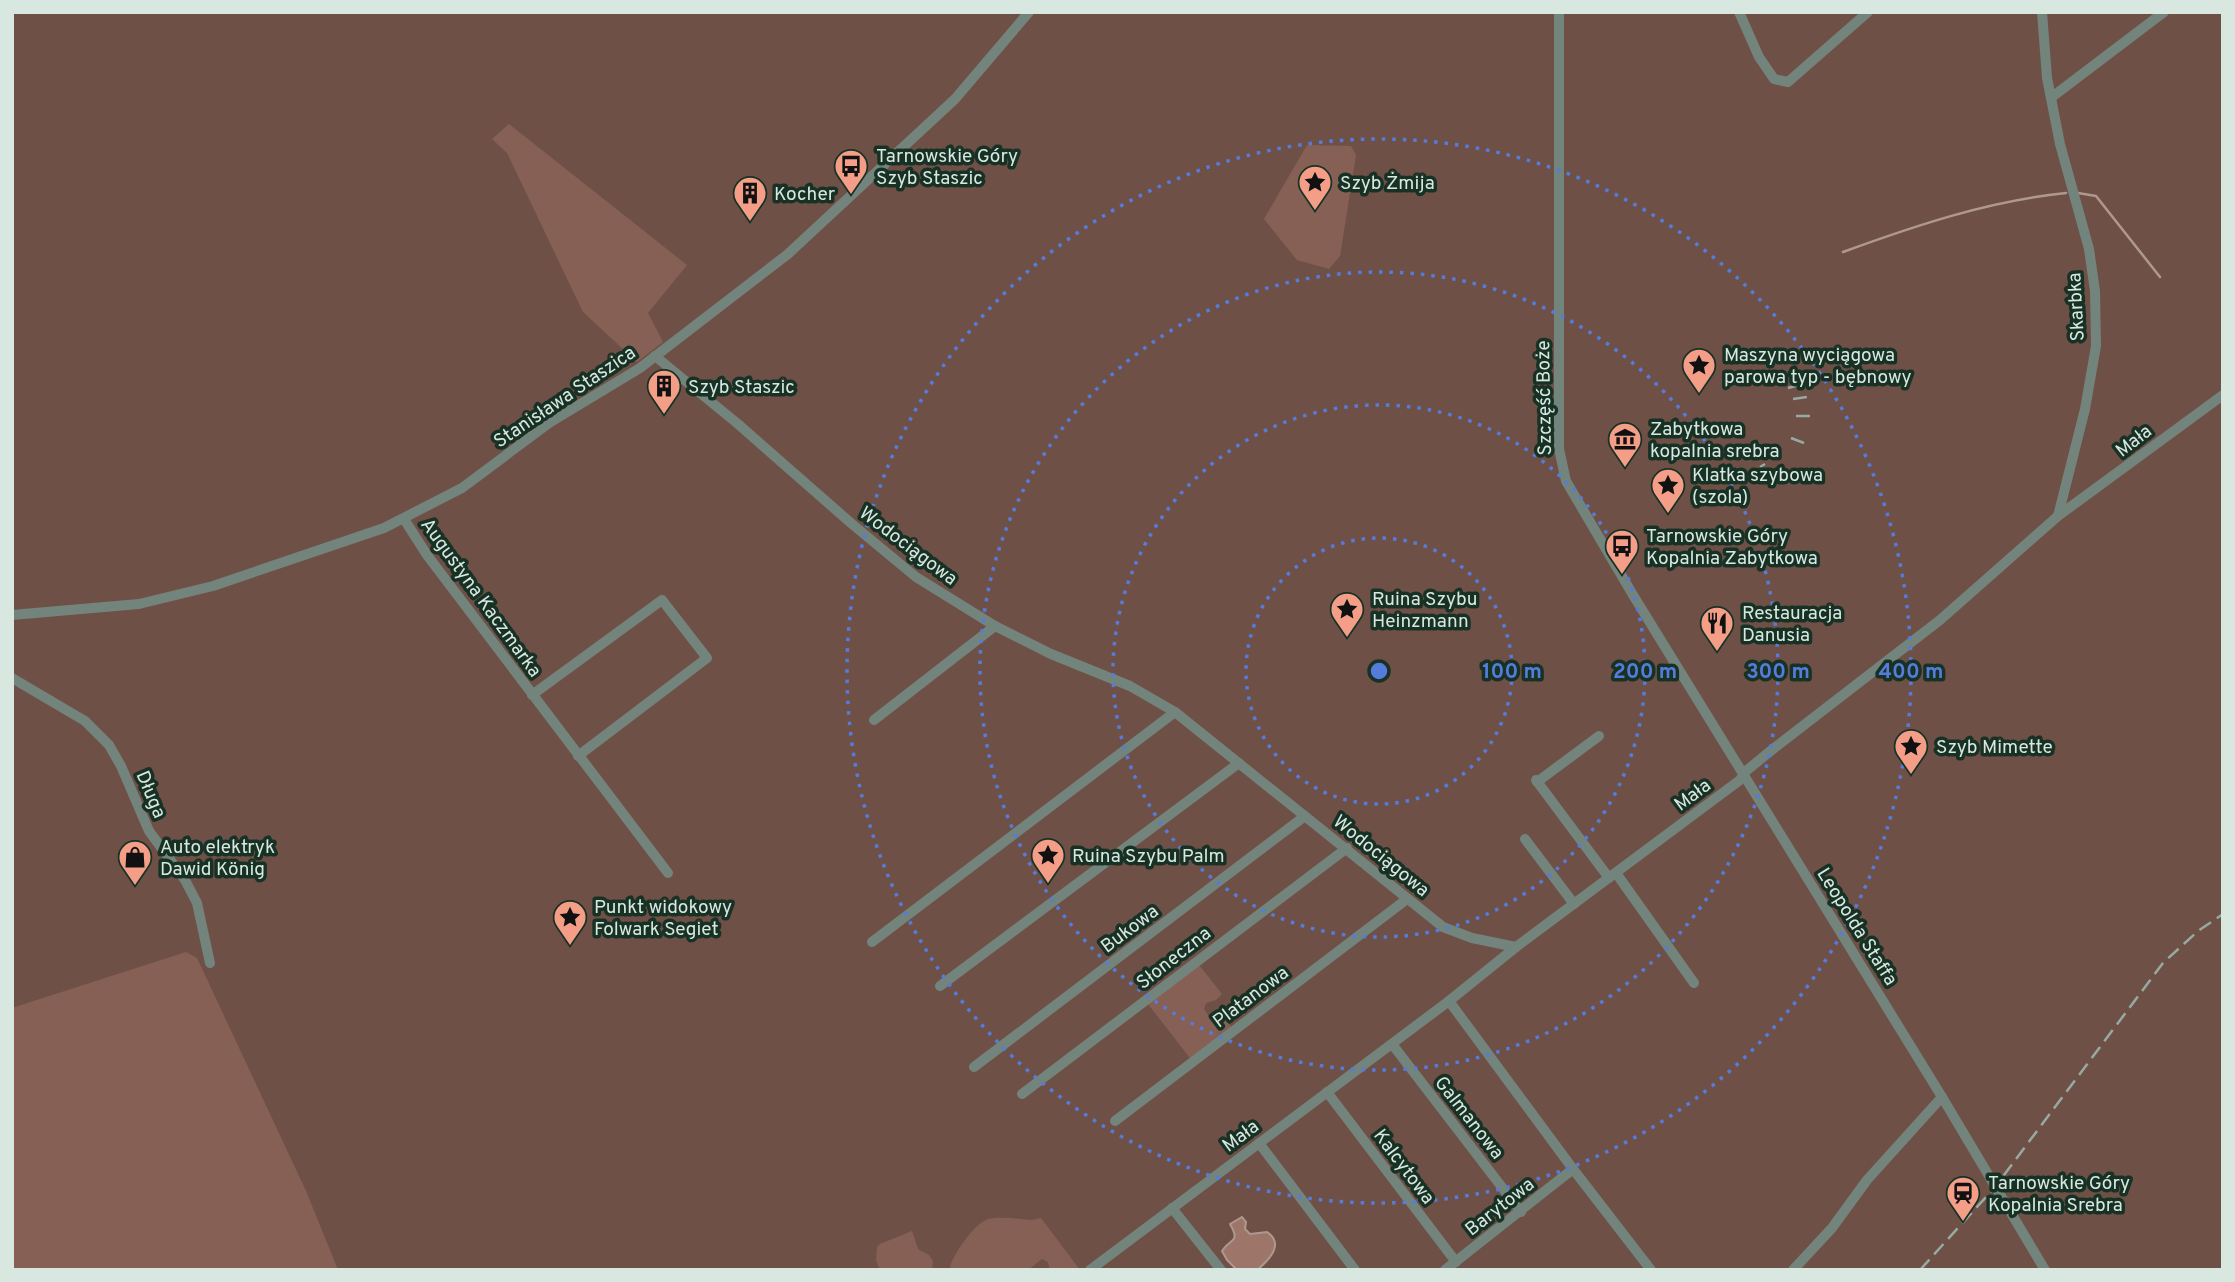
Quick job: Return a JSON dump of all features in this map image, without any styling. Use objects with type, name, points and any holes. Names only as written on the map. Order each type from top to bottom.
[{"type":"street","name":"Stanisława Staszica","points":[[12,615],[139,604],[212,586],[346,543],[404,519],[463,488],[549,423],[640,368],[788,254],[955,99],[1029,12]]},
{"type":"street","name":"Szczęść Boże","points":[[1559,12],[1559,449],[1562,465],[1566,481],[1582,509],[1744,775]]},
{"type":"street","points":[[1739,12],[1759,57],[1774,79],[1788,82],[1868,12]]},
{"type":"street","name":"Skarbka","points":[[2042,12],[2047,78],[2060,144],[2089,249],[2095,291],[2096,346],[2085,409],[2072,456],[2064,501],[2058,516]]},
{"type":"street","points":[[2052,97],[2164,12]]},
{"type":"street","name":"Wodociągowa","points":[[655,356],[916,577],[995,626],[1051,654],[1130,686],[1175,712],[1443,927],[1459,934],[1516,947]]},
{"type":"street","name":"Mała","points":[[1090,1270],[1740,780],[1819,712],[1940,620],[2058,516],[2223,396]]},
{"type":"street","name":"Augustyna Kaczmarka","points":[[404,519],[427,555],[531,695],[668,873]]},
{"type":"street","name":"Augustyna Kaczmarka","points":[[531,695],[662,600],[707,658],[578,756]]},
{"type":"street","points":[[874,720],[995,626]]},
{"type":"street","name":"Długa","points":[[12,678],[85,721],[109,745],[149,831],[185,880],[197,903],[210,963]]},
{"type":"street","points":[[872,942],[1175,712]]},
{"type":"street","points":[[1600,736],[1537,781],[1613,875],[1694,983]]},
{"type":"street","points":[[940,986],[1239,763]]},
{"type":"street","name":"Leopolda Staffa","points":[[1744,775],[2045,1270]]},
{"type":"street","name":"Bukowa","points":[[974,1068],[1305,816]]},
{"type":"street","points":[[1525,839],[1574,904]]},
{"type":"street","name":"Słoneczna","points":[[1022,1094],[1347,848]]},
{"type":"street","name":"Platanowa","points":[[1115,1121],[1407,899]]},
{"type":"street","points":[[1449,1001],[1651,1270]]},
{"type":"street","name":"Galmanowa","points":[[1392,1044],[1521,1212]]},
{"type":"street","name":"Kalcytowa","points":[[1327,1092],[1456,1262]]},
{"type":"street","points":[[1793,1270],[1832,1228],[1867,1180],[1942,1097]]},
{"type":"street","points":[[1259,1143],[1355,1270]]},
{"type":"street","name":"Barytowa","points":[[1445,1270],[1573,1169]]},
{"type":"street","points":[[1172,1208],[1221,1270]]},
{"type":"shaded area","points":[[12,12],[2223,12],[2223,1270],[12,1270]]},
{"type":"shaded area","points":[[509,124],[687,265],[648,313],[663,342],[637,362],[583,312],[507,153],[492,139]]},
{"type":"shaded area","points":[[1307,145],[1351,146],[1356,155],[1340,256],[1329,269],[1297,260],[1264,219]]},
{"type":"shaded area","points":[[186,952],[197,958],[306,1191],[338,1270],[12,1270],[12,1008]]},
{"type":"shaded area","points":[[1199,965],[1222,994],[1216,1000],[1206,1003],[1204,1009],[1212,1021],[1225,1019],[1231,1027],[1190,1058],[1148,1004]]},
{"type":"shaded area","points":[[1242,1217],[1246,1222],[1245,1229],[1250,1234],[1267,1232],[1275,1242],[1270,1257],[1257,1270],[1237,1270],[1222,1251],[1235,1234],[1230,1224]]},
{"type":"shaded area","points":[[1041,1218],[1080,1270],[1050,1270],[1048,1262],[1042,1259],[1028,1270],[953,1270],[950,1267],[966,1239],[983,1221]]},
{"type":"shaded area","points":[[912,1231],[918,1249],[929,1255],[933,1261],[932,1270],[880,1270],[876,1260],[877,1247]]},
{"type":"waterway","points":[[1843,252],[1953,215],[2066,193]]},
{"type":"waterway","points":[[2078,193],[2096,196],[2160,277]]},
{"type":"railway","points":[[1788,388],[1799,385]]},
{"type":"railway","points":[[1793,399],[1813,396]]},
{"type":"railway","points":[[1796,416],[1812,416]]},
{"type":"railway","points":[[1791,438],[1804,443]]},
{"type":"railway","points":[[1760,467],[1765,464]]},
{"type":"railway","points":[[1920,1270],[1995,1187],[2163,963],[2198,931],[2223,914]]},
{"type":"place","name":"Tarnowskie Góry Szyb Staszic","points":[[851,196]]},
{"type":"place","name":"Szyb Żmija","points":[[1315,212]]},
{"type":"place","name":"Kocher","points":[[750,223]]},
{"type":"place","name":"Maszyna wyciągowa parowa typ - bębnowy","points":[[1699,395]]},
{"type":"place","name":"Szyb Staszic","points":[[664,416]]},
{"type":"place","name":"Zabytkowa kopalnia srebra","points":[[1625,469]]},
{"type":"place","name":"Klatka szybowa (szola)","points":[[1668,515]]},
{"type":"place","name":"Tarnowskie Góry Kopalnia Zabytkowa","points":[[1622,576]]},
{"type":"place","name":"Ruina Szybu Heinzmann","points":[[1347,639]]},
{"type":"place","name":"Restauracja Danusia","points":[[1717,653]]},
{"type":"place","name":"Szyb Mimette","points":[[1911,776]]},
{"type":"place","name":"Ruina Szybu Palm","points":[[1048,885]]},
{"type":"place","name":"Auto elektryk Dawid König","points":[[135,887]]},
{"type":"place","name":"Punkt widokowy Folwark Segiet","points":[[570,947]]},
{"type":"place","name":"Tarnowskie Góry Kopalnia Srebra","points":[[1963,1223]]}]
